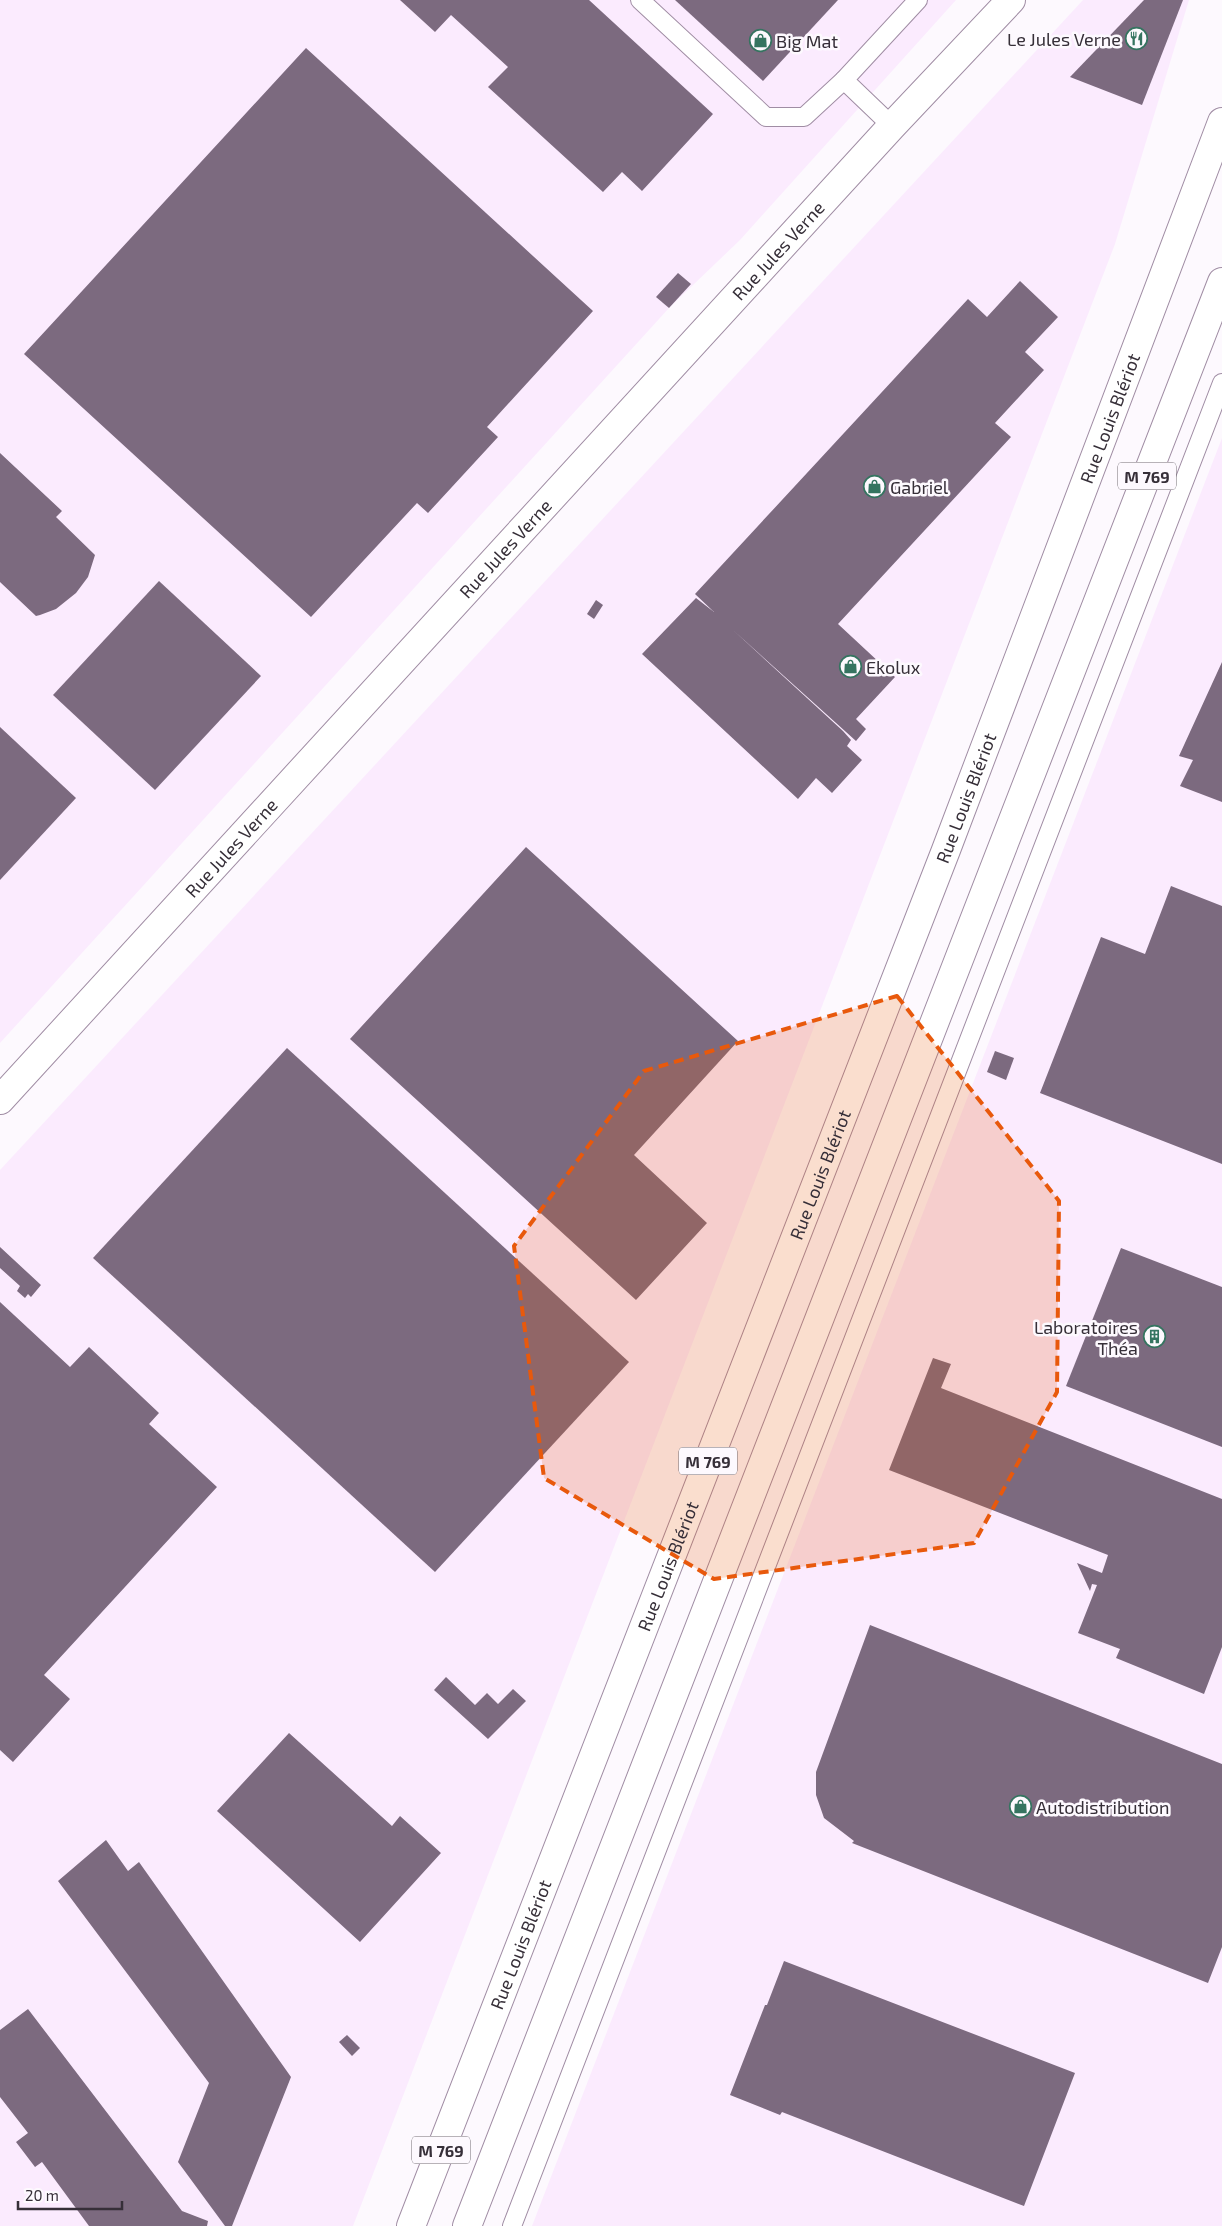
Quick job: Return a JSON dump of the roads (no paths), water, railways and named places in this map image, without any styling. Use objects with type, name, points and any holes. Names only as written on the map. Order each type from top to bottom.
[{"type":"main road","name":"Rue Jules Verne","points":[[0,1100],[892,126],[1011,0]]},
{"type":"main road","name":"Rue Louis Blériot","points":[[411,2226],[949,841],[1222,122]]},
{"type":"main road","name":"M 769","points":[[467,2226],[1222,282]]},
{"type":"lane","points":[[640,0],[766,117],[804,118],[844,80],[918,0]]},
{"type":"lane","points":[[844,80],[892,126]]},
{"type":"lane","points":[[512,2226],[1222,383]]},
{"type":"place","name":"Le Jules Verne","points":[[1137,39]]},
{"type":"place","name":"Big Mat","points":[[760,41]]},
{"type":"place","name":"Gabriel","points":[[874,487]]},
{"type":"place","name":"Ekolux","points":[[850,667]]},
{"type":"place","name":"Laboratoires Théa","points":[[1154,1337]]},
{"type":"place","name":"Autodistribution","points":[[1020,1807]]}]
